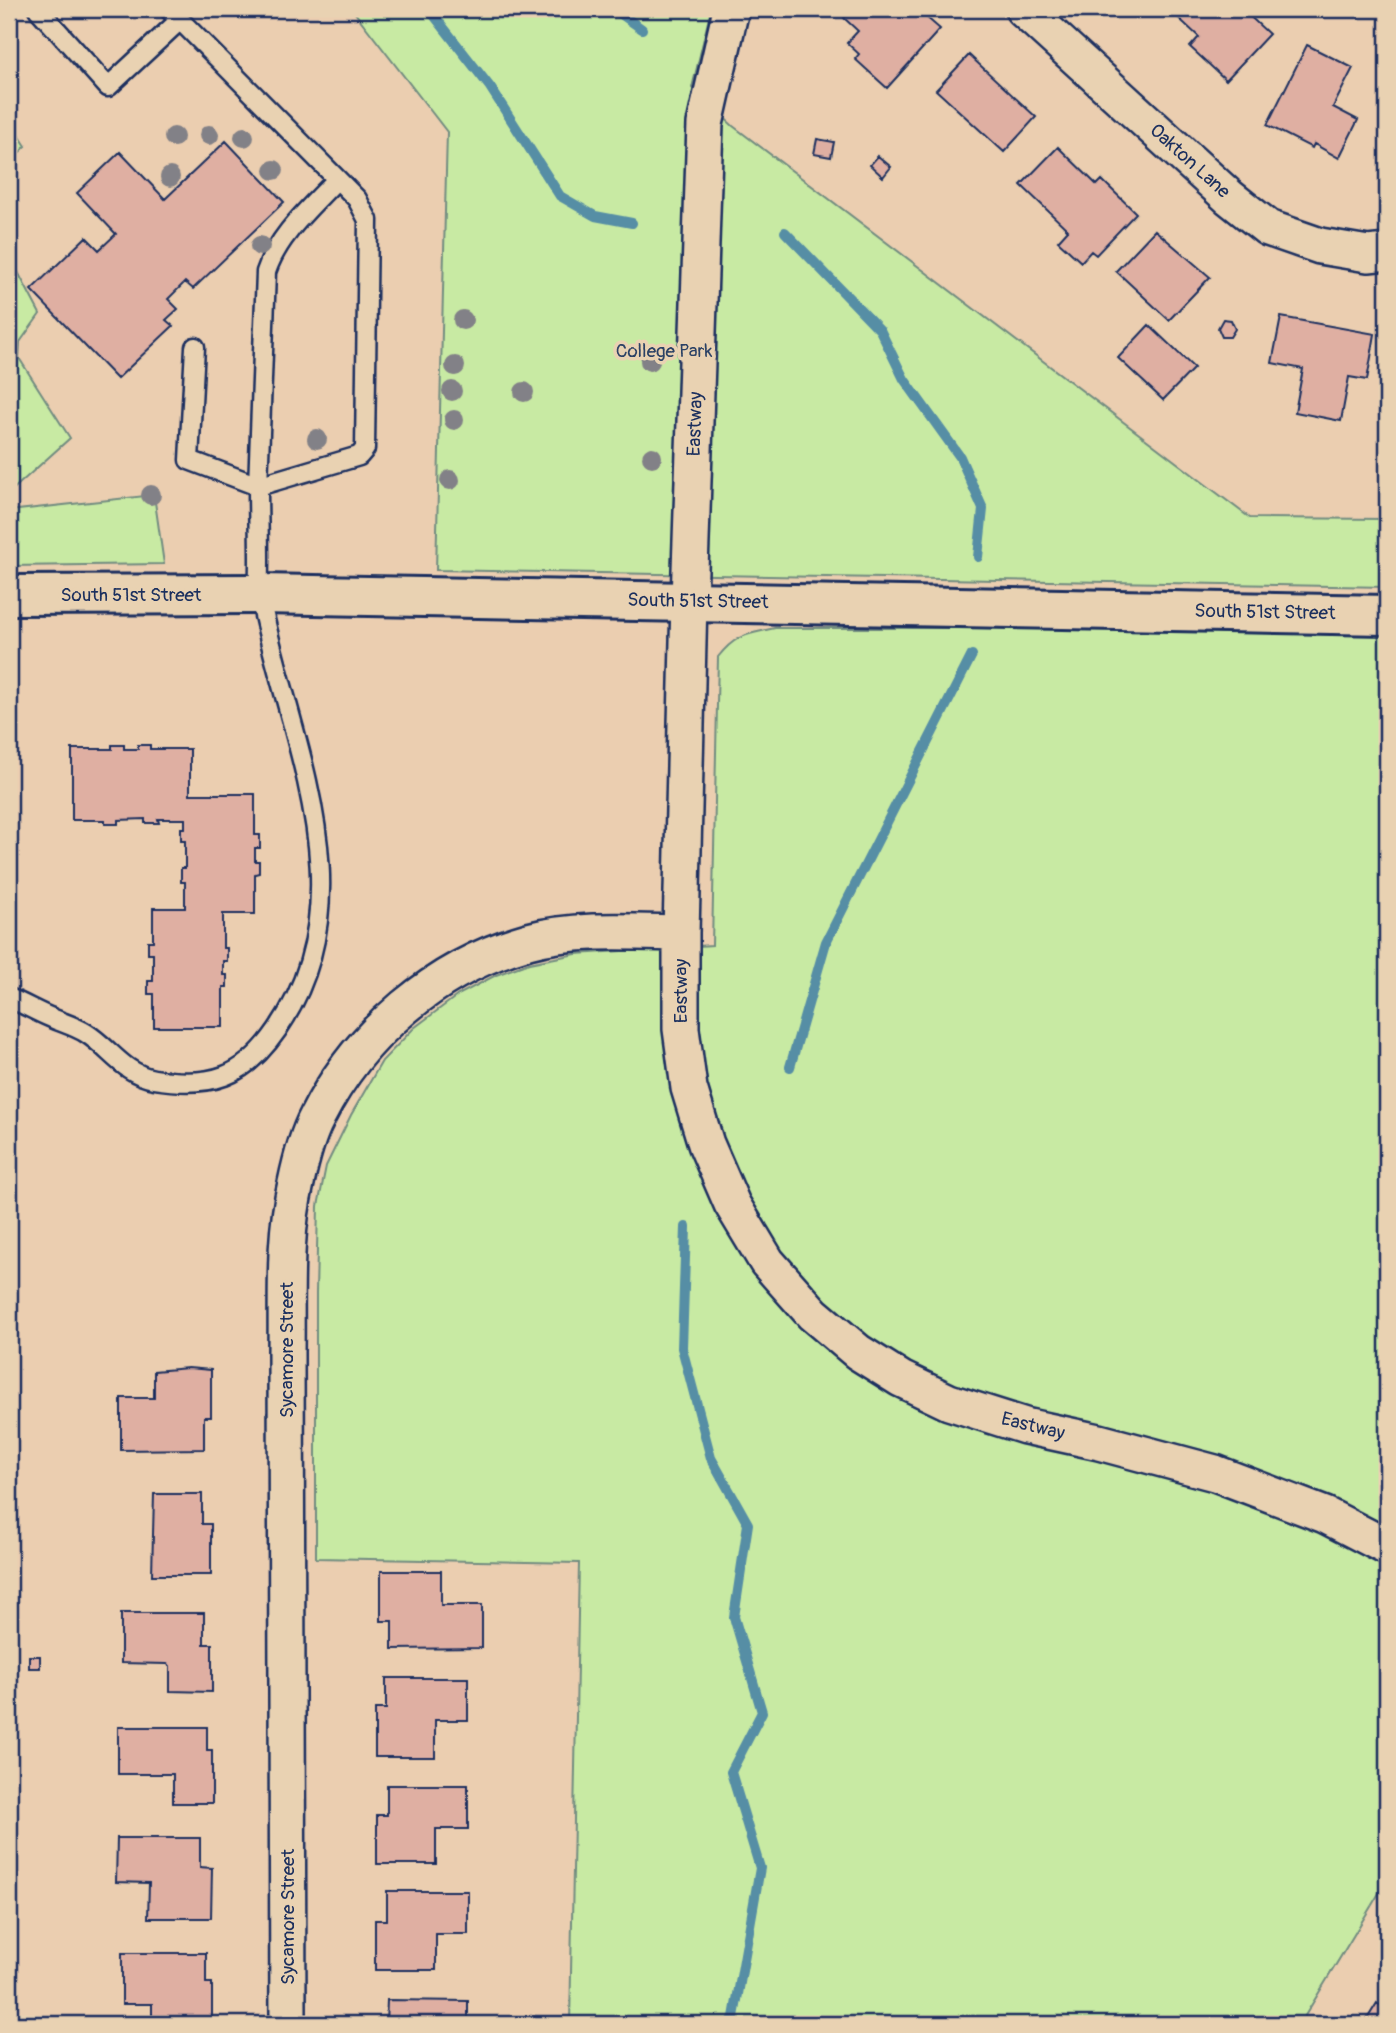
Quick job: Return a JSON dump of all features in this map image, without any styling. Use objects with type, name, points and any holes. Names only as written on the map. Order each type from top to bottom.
[{"type":"street","name":"Eastway","points":[[731,9],[705,124],[681,933],[681,1029],[689,1088],[706,1144],[732,1204],[767,1262],[813,1314],[858,1352],[901,1379],[949,1402],[1025,1426],[1099,1442],[1215,1473],[1325,1515],[1387,1547]]},
{"type":"street","name":"Oakton Lane","points":[[1023,9],[1229,197],[1268,228],[1320,246],[1368,254],[1387,252]]},
{"type":"street","name":"South 51st Street","points":[[9,595],[260,594],[689,600],[1387,615]]},
{"type":"street","name":"Sycamore Street","points":[[288,2024],[288,1247],[296,1184],[316,1118],[363,1048],[405,1005],[463,966],[529,941],[602,931],[681,933]]},
{"type":"lane","points":[[38,9],[108,87],[175,15],[357,199],[368,220],[365,449],[359,456],[258,486],[189,460],[195,347]]},
{"type":"lane","points":[[9,998],[102,1043],[115,1059],[132,1072],[151,1079],[210,1081],[240,1070],[265,1047],[286,1017],[311,962],[319,922],[321,876],[318,831],[260,594],[258,486],[266,272],[270,260],[289,230],[337,179]]},
{"type":"green space","name":"College Park","points":[[352,9],[711,9],[692,88],[733,126],[1250,518],[1387,519],[1387,587],[436,570],[447,132]]},
{"type":"green space","points":[[9,120],[26,146],[9,162]]},
{"type":"green space","points":[[9,255],[40,314],[20,342],[19,358],[70,438],[9,493]]},
{"type":"green space","points":[[154,495],[164,564],[9,566],[9,511]]},
{"type":"green space","points":[[775,628],[989,628],[1387,635],[1387,1880],[1300,2024],[570,2024],[579,1563],[316,1558],[318,1206],[326,1166],[351,1115],[382,1061],[414,1028],[458,995],[496,975],[529,963],[576,954],[712,945],[718,657],[737,639]]},
{"type":"building","points":[[853,9],[917,9],[940,29],[887,88],[855,59],[859,54],[847,43],[858,31],[844,18]]},
{"type":"building","points":[[1169,9],[1242,9],[1269,34],[1226,80],[1190,47],[1199,37]]},
{"type":"building","points":[[1307,45],[1353,68],[1333,107],[1358,120],[1339,158],[1314,144],[1312,148],[1267,125]]},
{"type":"building","points":[[969,55],[1036,117],[1004,152],[936,90]]},
{"type":"building","points":[[817,139],[834,142],[831,157],[814,154]]},
{"type":"building","points":[[226,141],[284,202],[193,289],[185,282],[168,299],[178,309],[166,320],[173,326],[117,379],[31,290],[86,237],[99,250],[116,234],[77,193],[120,152],[165,199]]},
{"type":"building","points":[[1058,147],[1097,185],[1102,180],[1136,213],[1096,255],[1091,251],[1081,262],[1058,241],[1068,230],[1021,185]]},
{"type":"building","points":[[878,156],[891,167],[883,177],[870,165]]},
{"type":"building","points":[[1155,230],[1210,277],[1169,320],[1116,271]]},
{"type":"building","points":[[1281,317],[1375,334],[1367,380],[1349,377],[1341,421],[1295,412],[1303,369],[1272,363]]},
{"type":"building","points":[[1223,319],[1231,320],[1235,329],[1230,337],[1222,337],[1218,328]]},
{"type":"building","points":[[1149,325],[1194,368],[1163,400],[1118,358]]},
{"type":"building","points":[[112,745],[124,745],[124,749],[138,749],[138,745],[150,745],[150,749],[190,749],[190,794],[255,794],[255,835],[260,835],[260,848],[255,848],[259,873],[255,874],[255,914],[223,914],[223,948],[227,948],[227,961],[223,961],[223,975],[227,975],[227,987],[223,987],[223,1027],[154,1027],[154,994],[148,994],[148,981],[153,981],[153,954],[148,954],[148,941],[153,941],[153,908],[185,908],[185,882],[181,882],[181,868],[185,868],[185,841],[181,841],[181,828],[185,828],[185,819],[158,819],[159,823],[145,823],[145,819],[118,820],[118,824],[105,824],[105,820],[72,820],[72,749],[112,749]]},
{"type":"building","points":[[188,1368],[211,1370],[211,1417],[204,1417],[204,1449],[121,1450],[121,1398],[154,1398],[154,1371]]},
{"type":"building","points":[[154,1494],[202,1494],[202,1524],[211,1524],[211,1575],[152,1575]]},
{"type":"building","points":[[381,1571],[441,1571],[441,1605],[482,1605],[482,1648],[392,1649],[392,1621],[381,1621]]},
{"type":"building","points":[[121,1613],[204,1613],[204,1644],[212,1644],[212,1692],[170,1691],[170,1666],[167,1664],[121,1663]]},
{"type":"building","points":[[29,1656],[40,1656],[40,1668],[29,1668]]},
{"type":"building","points":[[386,1678],[468,1678],[468,1720],[435,1720],[435,1757],[375,1757],[375,1709],[386,1709]]},
{"type":"building","points":[[118,1727],[207,1727],[207,1750],[212,1750],[212,1803],[173,1803],[173,1774],[118,1774]]},
{"type":"building","points":[[387,1785],[468,1785],[468,1829],[436,1829],[436,1864],[377,1864],[377,1815],[387,1815]]},
{"type":"building","points":[[117,1838],[200,1838],[200,1867],[212,1868],[211,1918],[148,1918],[149,1883],[116,1882]]},
{"type":"building","points":[[387,1891],[468,1891],[468,1934],[436,1934],[436,1970],[375,1970],[375,1920],[387,1920]]},
{"type":"building","points":[[122,1953],[206,1953],[206,1983],[212,1983],[212,2024],[152,2024],[152,2004],[122,2004]]},
{"type":"building","points":[[387,2000],[468,2001],[468,2024],[386,2024]]},
{"type":"building","points":[[1377,2003],[1387,2010],[1387,2024],[1364,2024]]},
{"type":"waterway","points":[[429,9],[490,87],[560,196],[595,216],[632,223]]},
{"type":"waterway","points":[[614,9],[642,29]]},
{"type":"waterway","points":[[785,232],[880,330],[904,379],[960,457],[983,509],[978,557]]},
{"type":"waterway","points":[[790,1067],[826,942],[972,655]]},
{"type":"waterway","points":[[686,1227],[682,1348],[711,1458],[748,1524],[734,1617],[762,1712],[731,1772],[760,1868],[734,2017],[730,2024]]}]
